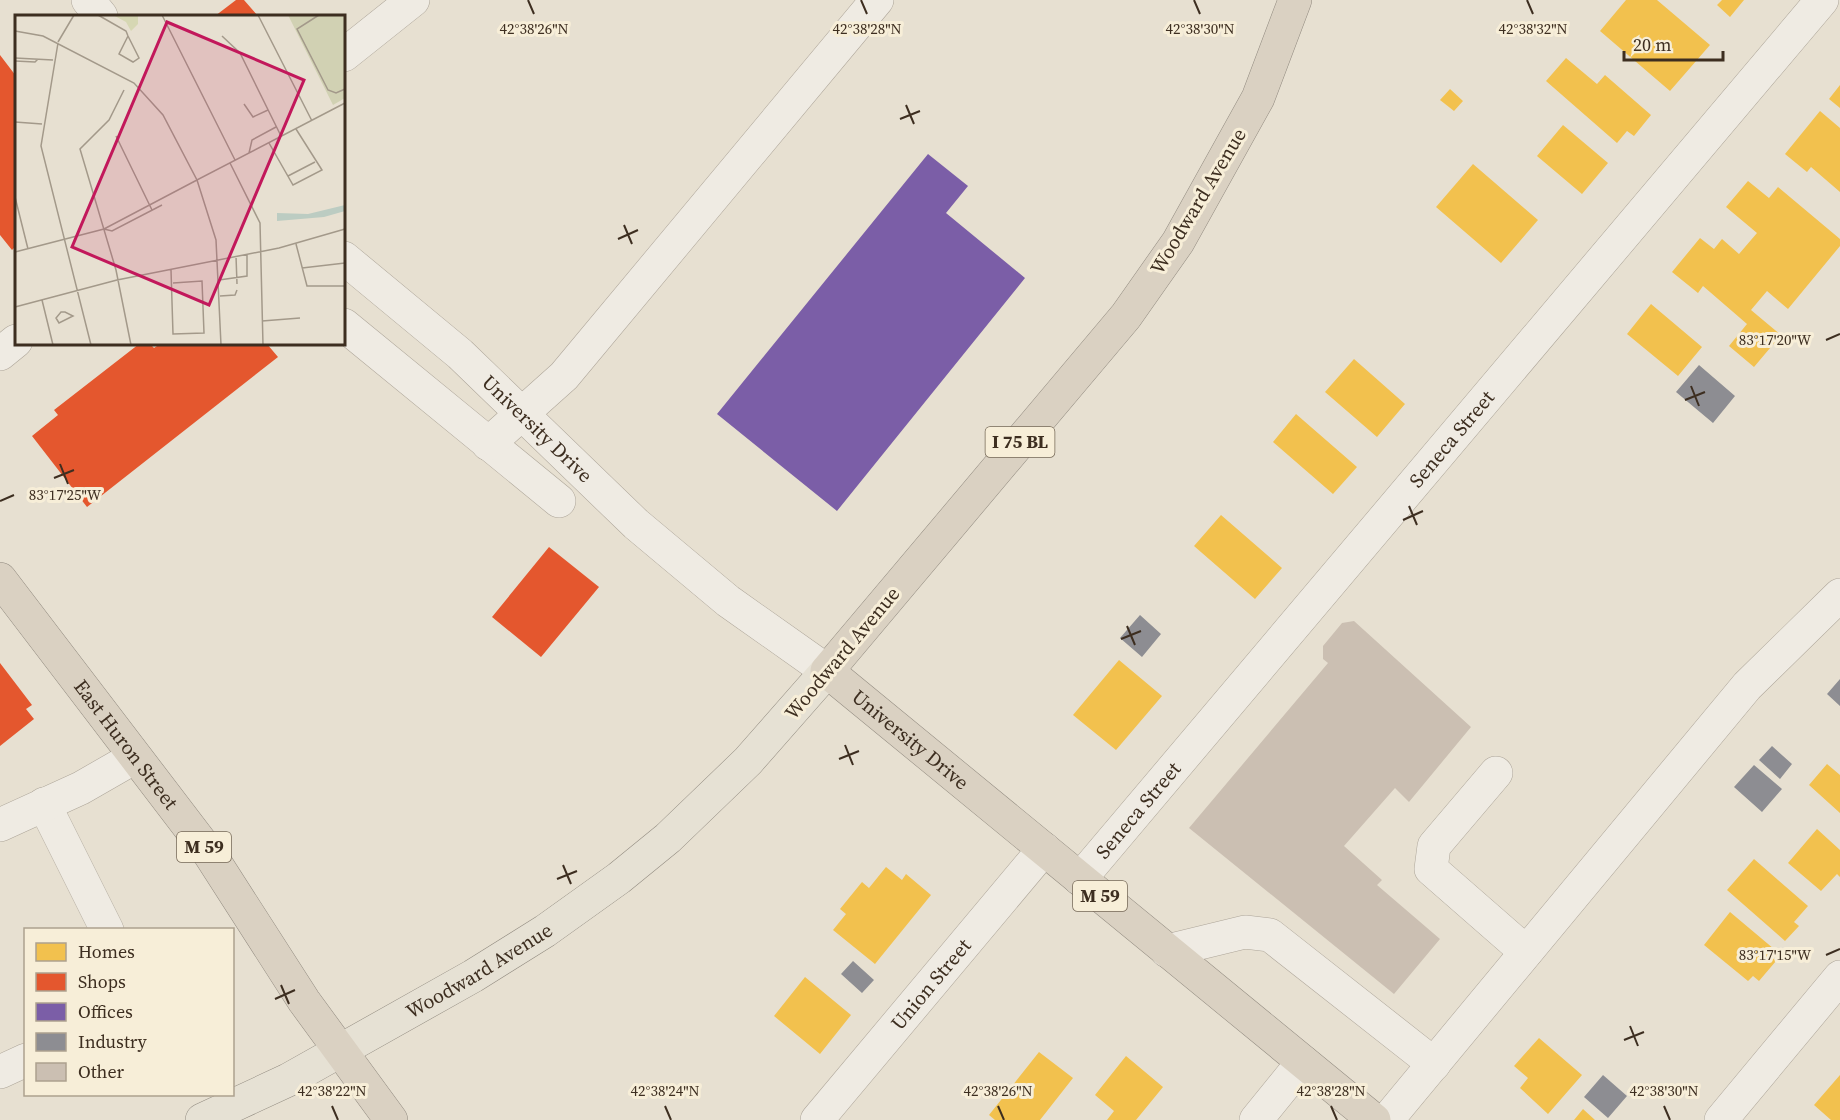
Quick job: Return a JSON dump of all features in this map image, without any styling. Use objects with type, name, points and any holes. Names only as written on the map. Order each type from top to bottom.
[{"type":"highway","name":"Woodward Avenue","points":[[827,671],[1126,316],[1172,251],[1258,98],[1295,0]]},
{"type":"highway","name":"East Huron Street","points":[[0,579],[209,853],[304,1001],[391,1120]]},
{"type":"highway","name":"University Drive","points":[[827,671],[1374,1120]]},
{"type":"main road","name":"Woodward Avenue","points":[[205,1119],[288,1080],[473,976],[545,931],[619,878],[716,793],[827,671]]},
{"type":"street","points":[[88,0],[100,15]]},
{"type":"street","points":[[345,54],[413,0]]},
{"type":"street","points":[[488,444],[564,376],[877,0]]},
{"type":"street","name":"Seneca Street","points":[[1080,879],[1822,0]]},
{"type":"street","name":"University Drive","points":[[345,259],[460,354],[636,524],[728,601],[827,671]]},
{"type":"street","points":[[345,326],[559,501]]},
{"type":"street","points":[[0,354],[15,342]]},
{"type":"street","points":[[1386,1120],[1747,686],[1840,596]]},
{"type":"street","points":[[0,825],[81,788],[135,757]]},
{"type":"street","points":[[1496,773],[1434,846],[1431,869],[1526,952]]},
{"type":"street","points":[[45,804],[106,928]]},
{"type":"street","name":"Union Street","points":[[817,1120],[1044,849]]},
{"type":"street","points":[[1167,951],[1245,932],[1270,935],[1434,1064]]},
{"type":"street","points":[[1721,1120],[1840,977]]},
{"type":"street","points":[[0,1072],[24,1061]]},
{"type":"street","points":[[1256,1120],[1303,1062]]},
{"type":"building: Homes","points":[[1626,0],[1657,0],[1710,45],[1670,91],[1600,31]]},
{"type":"building: Homes","points":[[1722,0],[1744,0],[1730,17],[1717,5]]},
{"type":"building: Homes","points":[[1566,58],[1597,84],[1605,75],[1651,115],[1634,136],[1627,131],[1617,143],[1546,81]]},
{"type":"building: Homes","points":[[1840,85],[1840,108],[1829,99]]},
{"type":"building: Homes","points":[[1450,89],[1463,101],[1454,111],[1440,100]]},
{"type":"building: Homes","points":[[1820,111],[1840,128],[1840,192],[1811,167],[1807,172],[1785,154]]},
{"type":"building: Homes","points":[[1563,125],[1608,163],[1582,194],[1537,156]]},
{"type":"building: Homes","points":[[1473,164],[1538,220],[1501,263],[1436,207]]},
{"type":"building: Homes","points":[[1748,181],[1769,198],[1778,187],[1840,239],[1840,246],[1788,309],[1767,291],[1751,310],[1781,335],[1754,367],[1729,346],[1747,324],[1703,286],[1698,293],[1672,272],[1700,238],[1714,249],[1722,239],[1739,254],[1757,233],[1726,207]]},
{"type":"building: Homes","points":[[1651,304],[1702,347],[1678,376],[1627,334]]},
{"type":"building: Homes","points":[[1354,359],[1405,404],[1377,437],[1325,392]]},
{"type":"building: Homes","points":[[1296,414],[1357,467],[1333,494],[1273,442]]},
{"type":"building: Homes","points":[[1221,515],[1282,568],[1255,599],[1194,546]]},
{"type":"building: Homes","points":[[1119,660],[1162,696],[1116,750],[1073,715]]},
{"type":"building: Homes","points":[[1827,764],[1840,775],[1840,813],[1809,785]]},
{"type":"building: Homes","points":[[1817,829],[1840,850],[1840,877],[1837,874],[1821,891],[1788,863]]},
{"type":"building: Homes","points":[[1754,859],[1808,906],[1794,922],[1799,926],[1785,941],[1727,890]]},
{"type":"building: Homes","points":[[886,867],[902,880],[906,874],[931,895],[875,964],[833,930],[846,914],[840,909],[862,882],[869,888]]},
{"type":"building: Homes","points":[[1730,912],[1774,949],[1769,955],[1776,961],[1759,981],[1753,976],[1748,981],[1704,945]]},
{"type":"building: Homes","points":[[805,977],[851,1015],[820,1054],[774,1016]]},
{"type":"building: Homes","points":[[1539,1038],[1582,1075],[1548,1114],[1520,1088],[1528,1078],[1514,1066]]},
{"type":"building: Homes","points":[[1039,1052],[1073,1078],[1040,1120],[995,1120],[989,1115]]},
{"type":"building: Homes","points":[[1126,1056],[1163,1087],[1136,1120],[1107,1120],[1114,1111],[1095,1095]]},
{"type":"building: Homes","points":[[1840,1075],[1840,1120],[1831,1120],[1814,1105]]},
{"type":"building: Homes","points":[[1583,1109],[1595,1120],[1574,1120]]},
{"type":"building: Shops","points":[[236,0],[244,0],[257,15],[216,15]]},
{"type":"building: Shops","points":[[0,55],[15,75],[15,247],[12,250],[0,235]]},
{"type":"building: Shops","points":[[138,345],[151,345],[154,348],[158,345],[268,345],[278,357],[87,507],[32,436],[58,415],[54,410]]},
{"type":"building: Shops","points":[[549,547],[599,587],[541,657],[492,617]]},
{"type":"building: Shops","points":[[0,663],[32,705],[26,709],[34,719],[0,746]]},
{"type":"building: Offices","points":[[928,154],[968,186],[946,213],[1025,278],[837,511],[717,414]]},
{"type":"building: Industry","points":[[1699,365],[1735,396],[1713,423],[1676,392]]},
{"type":"building: Industry","points":[[1140,615],[1161,634],[1142,657],[1120,638]]},
{"type":"building: Industry","points":[[1840,679],[1840,706],[1827,694]]},
{"type":"building: Industry","points":[[1772,746],[1792,764],[1780,779],[1759,760]]},
{"type":"building: Industry","points":[[1754,765],[1782,789],[1762,812],[1734,787]]},
{"type":"building: Industry","points":[[853,961],[874,980],[862,993],[841,974]]},
{"type":"building: Industry","points":[[1603,1075],[1627,1096],[1608,1118],[1584,1097]]},
{"type":"building: Other","points":[[1354,621],[1471,727],[1409,802],[1395,788],[1344,846],[1382,880],[1377,885],[1440,939],[1394,994],[1189,828],[1328,663],[1323,659],[1323,646],[1342,623]]}]
